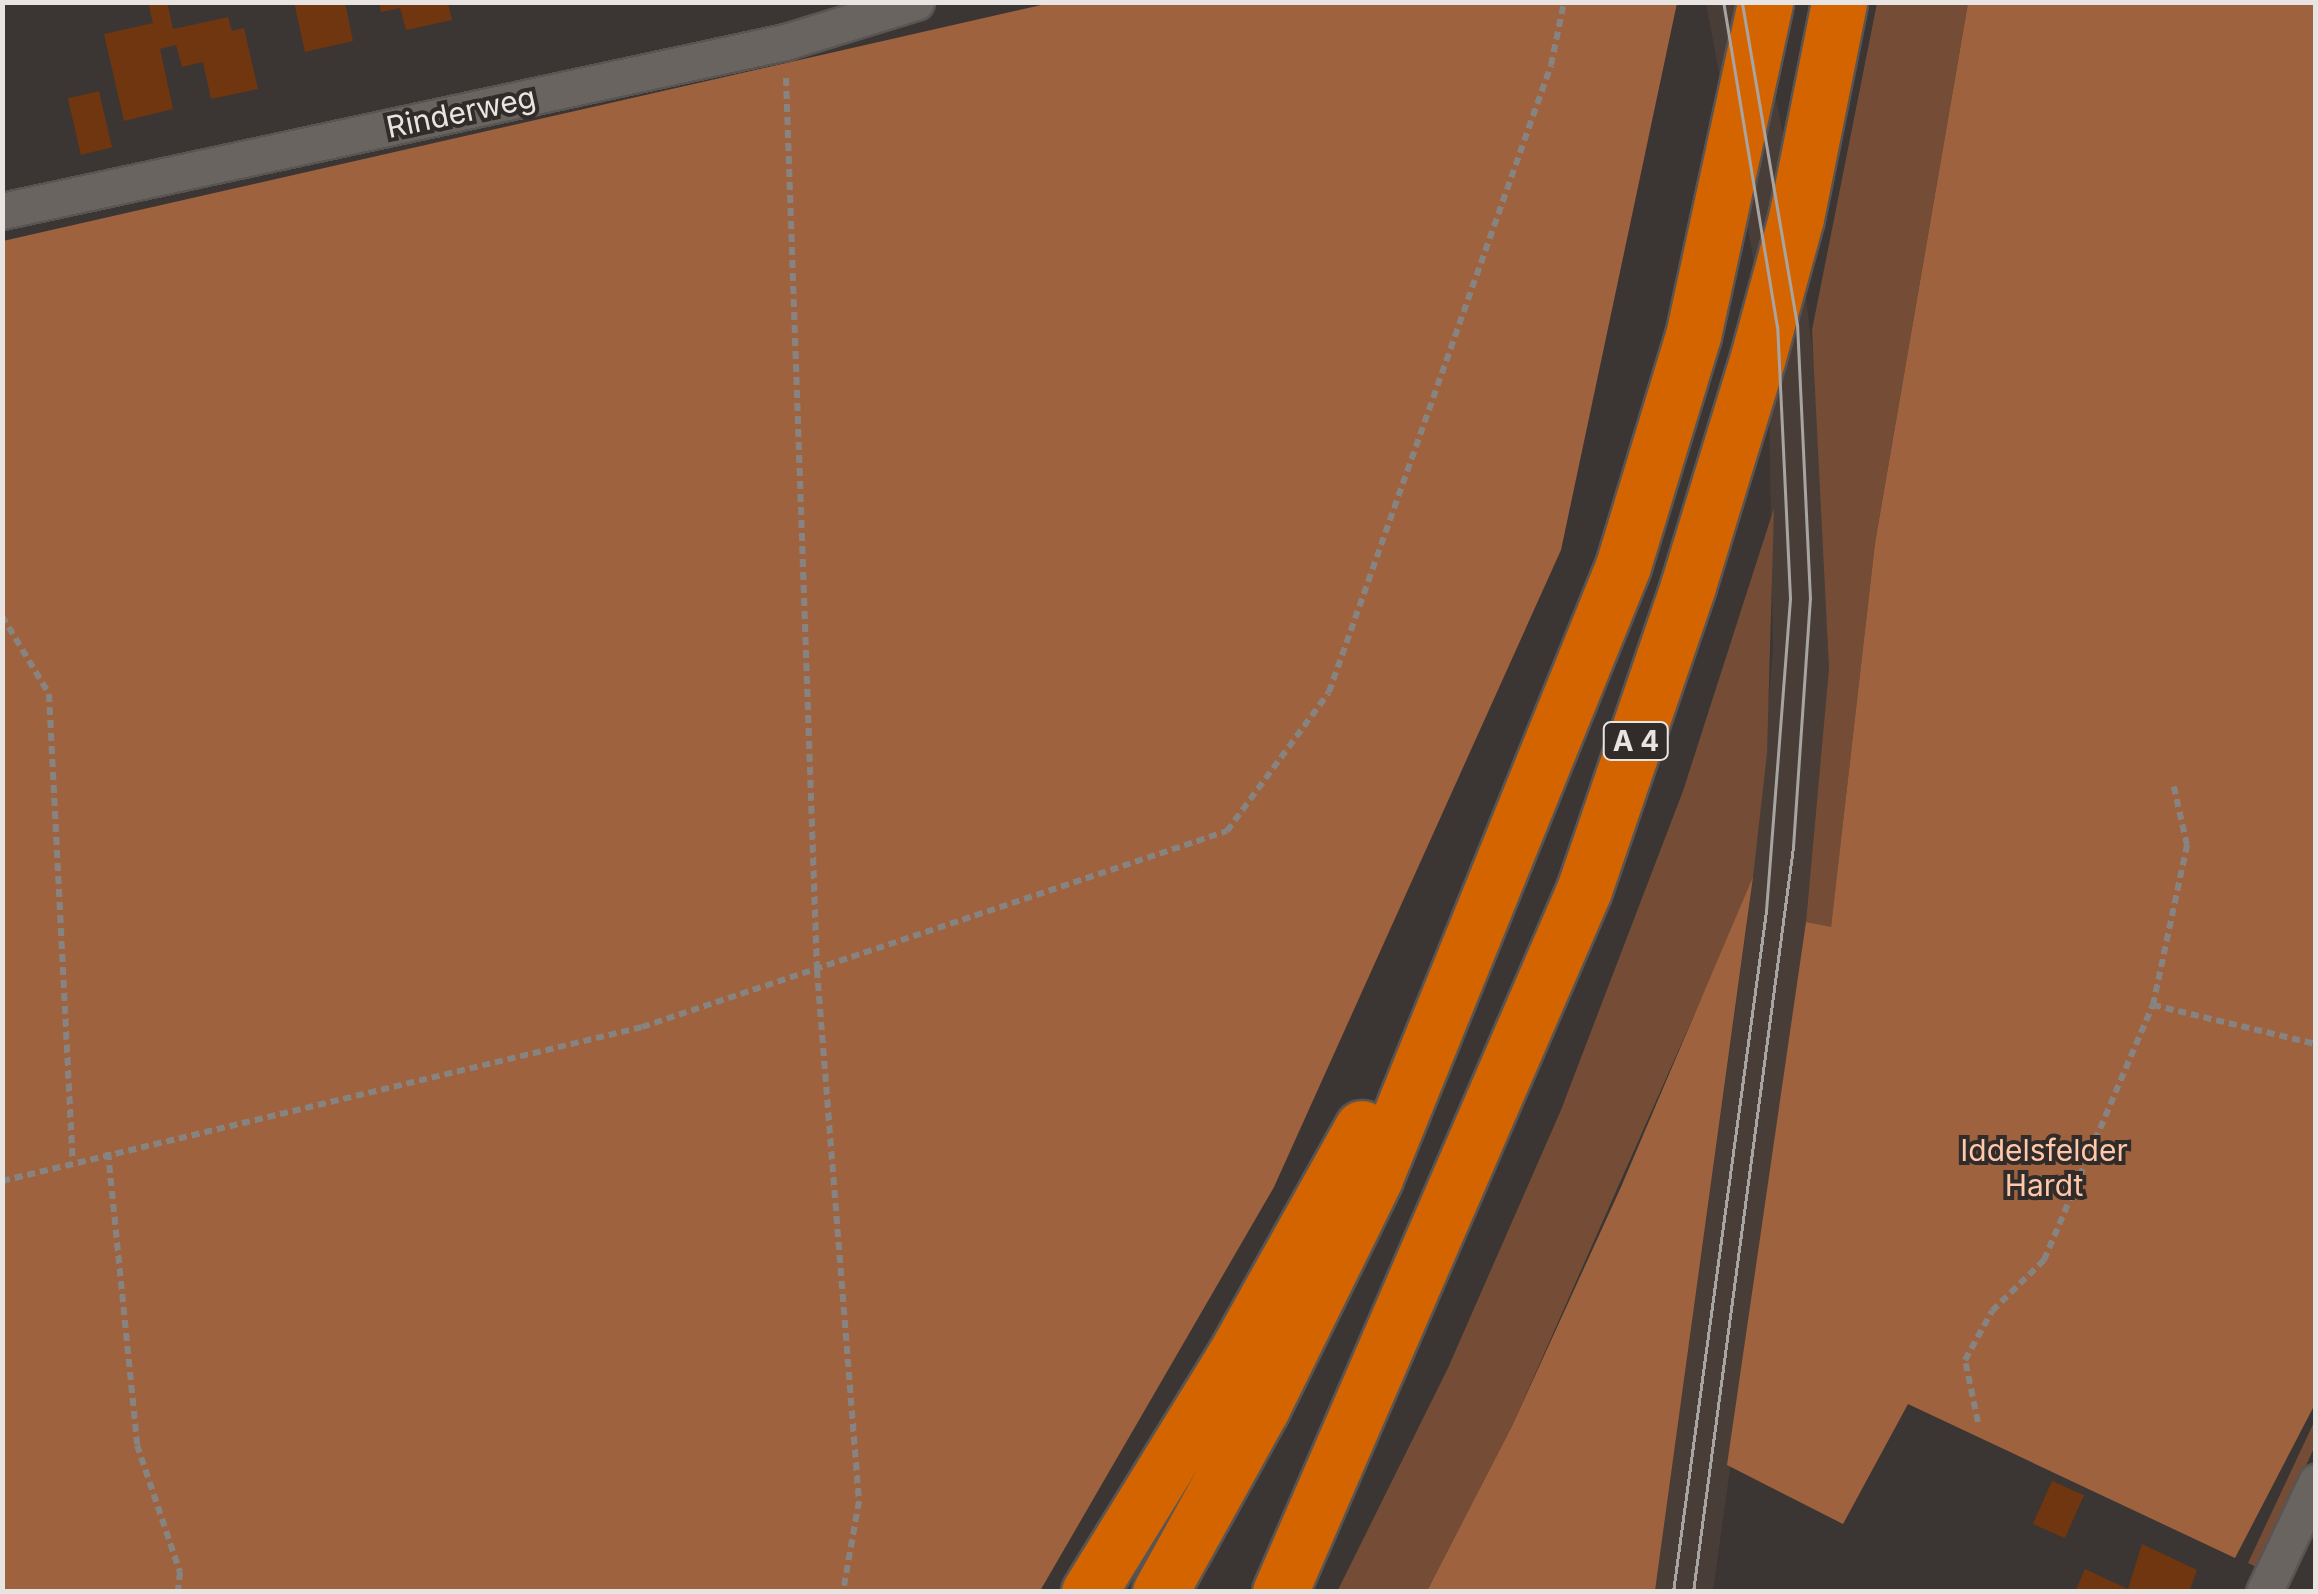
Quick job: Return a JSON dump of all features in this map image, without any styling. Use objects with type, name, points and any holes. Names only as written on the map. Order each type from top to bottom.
[{"type":"highway","name":"A 4","points":[[1160,1592],[1262,1408],[1367,1196],[1623,566],[1693,336],[1765,2]]},
{"type":"highway","name":"A 4","points":[[1239,1592],[1431,1248],[1584,890],[1688,586],[1796,218],[1839,2]]},
{"type":"highway","points":[[1089,1592],[1236,1355],[1489,898]]},
{"type":"highway","points":[[1280,1592],[1431,1248]]},
{"type":"street","name":"Rinderweg","points":[[2,211],[785,42],[916,2]]},
{"type":"street","points":[[2264,1592],[2316,1482]]},
{"type":"path","points":[[2,1181],[73,1160],[642,1028],[1227,831],[1330,692],[1550,65],[1564,2]]},
{"type":"path","points":[[785,42],[817,970],[858,1501],[843,1592]]},
{"type":"path","points":[[2,616],[49,694],[73,1160]]},
{"type":"path","points":[[1978,1422],[1966,1360],[1992,1311],[2044,1260],[2153,1004],[2186,846],[2173,782]]},
{"type":"path","points":[[2153,1004],[2316,1044]]},
{"type":"path","points":[[108,1152],[137,1445],[180,1572],[178,1592]]},
{"type":"shaded area","points":[[1706,3],[1757,3],[1789,165],[1818,393],[1829,668],[1806,922],[1713,1591],[1655,1592],[1749,910],[1773,651],[1769,402],[1752,251]]},
{"type":"shaded area","points":[[1877,3],[1968,3],[1875,543],[1831,928],[1806,922],[1829,668],[1812,330]]},
{"type":"shaded area","points":[[1774,508],[1767,753],[1753,877],[1742,907],[1512,1426],[1427,1591],[1337,1592],[1448,1368],[1561,1110],[1683,791]]},
{"type":"shaded area","points":[[2315,1420],[2315,1446],[2258,1568],[2248,1563]]},
{"type":"green space","points":[[1050,3],[1677,3],[1561,550],[1274,1187],[1040,1591],[3,1591],[3,241]]},
{"type":"green space","name":"Iddelsfelder Hardt","points":[[1968,3],[2315,3],[2315,1404],[2235,1558],[1908,1404],[1843,1524],[1727,1465],[1806,922],[1831,927],[1875,543]]},
{"type":"green space","points":[[1753,877],[1655,1591],[1427,1591],[1512,1426],[1621,1187]]},
{"type":"building","points":[[148,2],[167,2],[173,29],[228,17],[232,31],[244,28],[258,89],[211,99],[203,62],[182,67],[176,45],[160,49],[173,109],[124,121],[104,34],[153,23]]},
{"type":"building","points":[[294,2],[345,2],[353,41],[305,52]]},
{"type":"building","points":[[379,2],[448,2],[452,20],[406,30],[400,8],[381,12]]},
{"type":"building","points":[[99,91],[112,148],[81,155],[68,98]]},
{"type":"building","points":[[2052,1481],[2084,1495],[2065,1538],[2033,1524]]},
{"type":"building","points":[[2142,1544],[2197,1570],[2189,1592],[2075,1592],[2085,1569],[2128,1589]]},
{"type":"tram line","points":[[1673,1592],[1766,911],[1790,598],[1777,327],[1723,2]]},
{"type":"tram line","points":[[1693,1592],[1793,847],[1810,599],[1797,325],[1742,2]]}]
